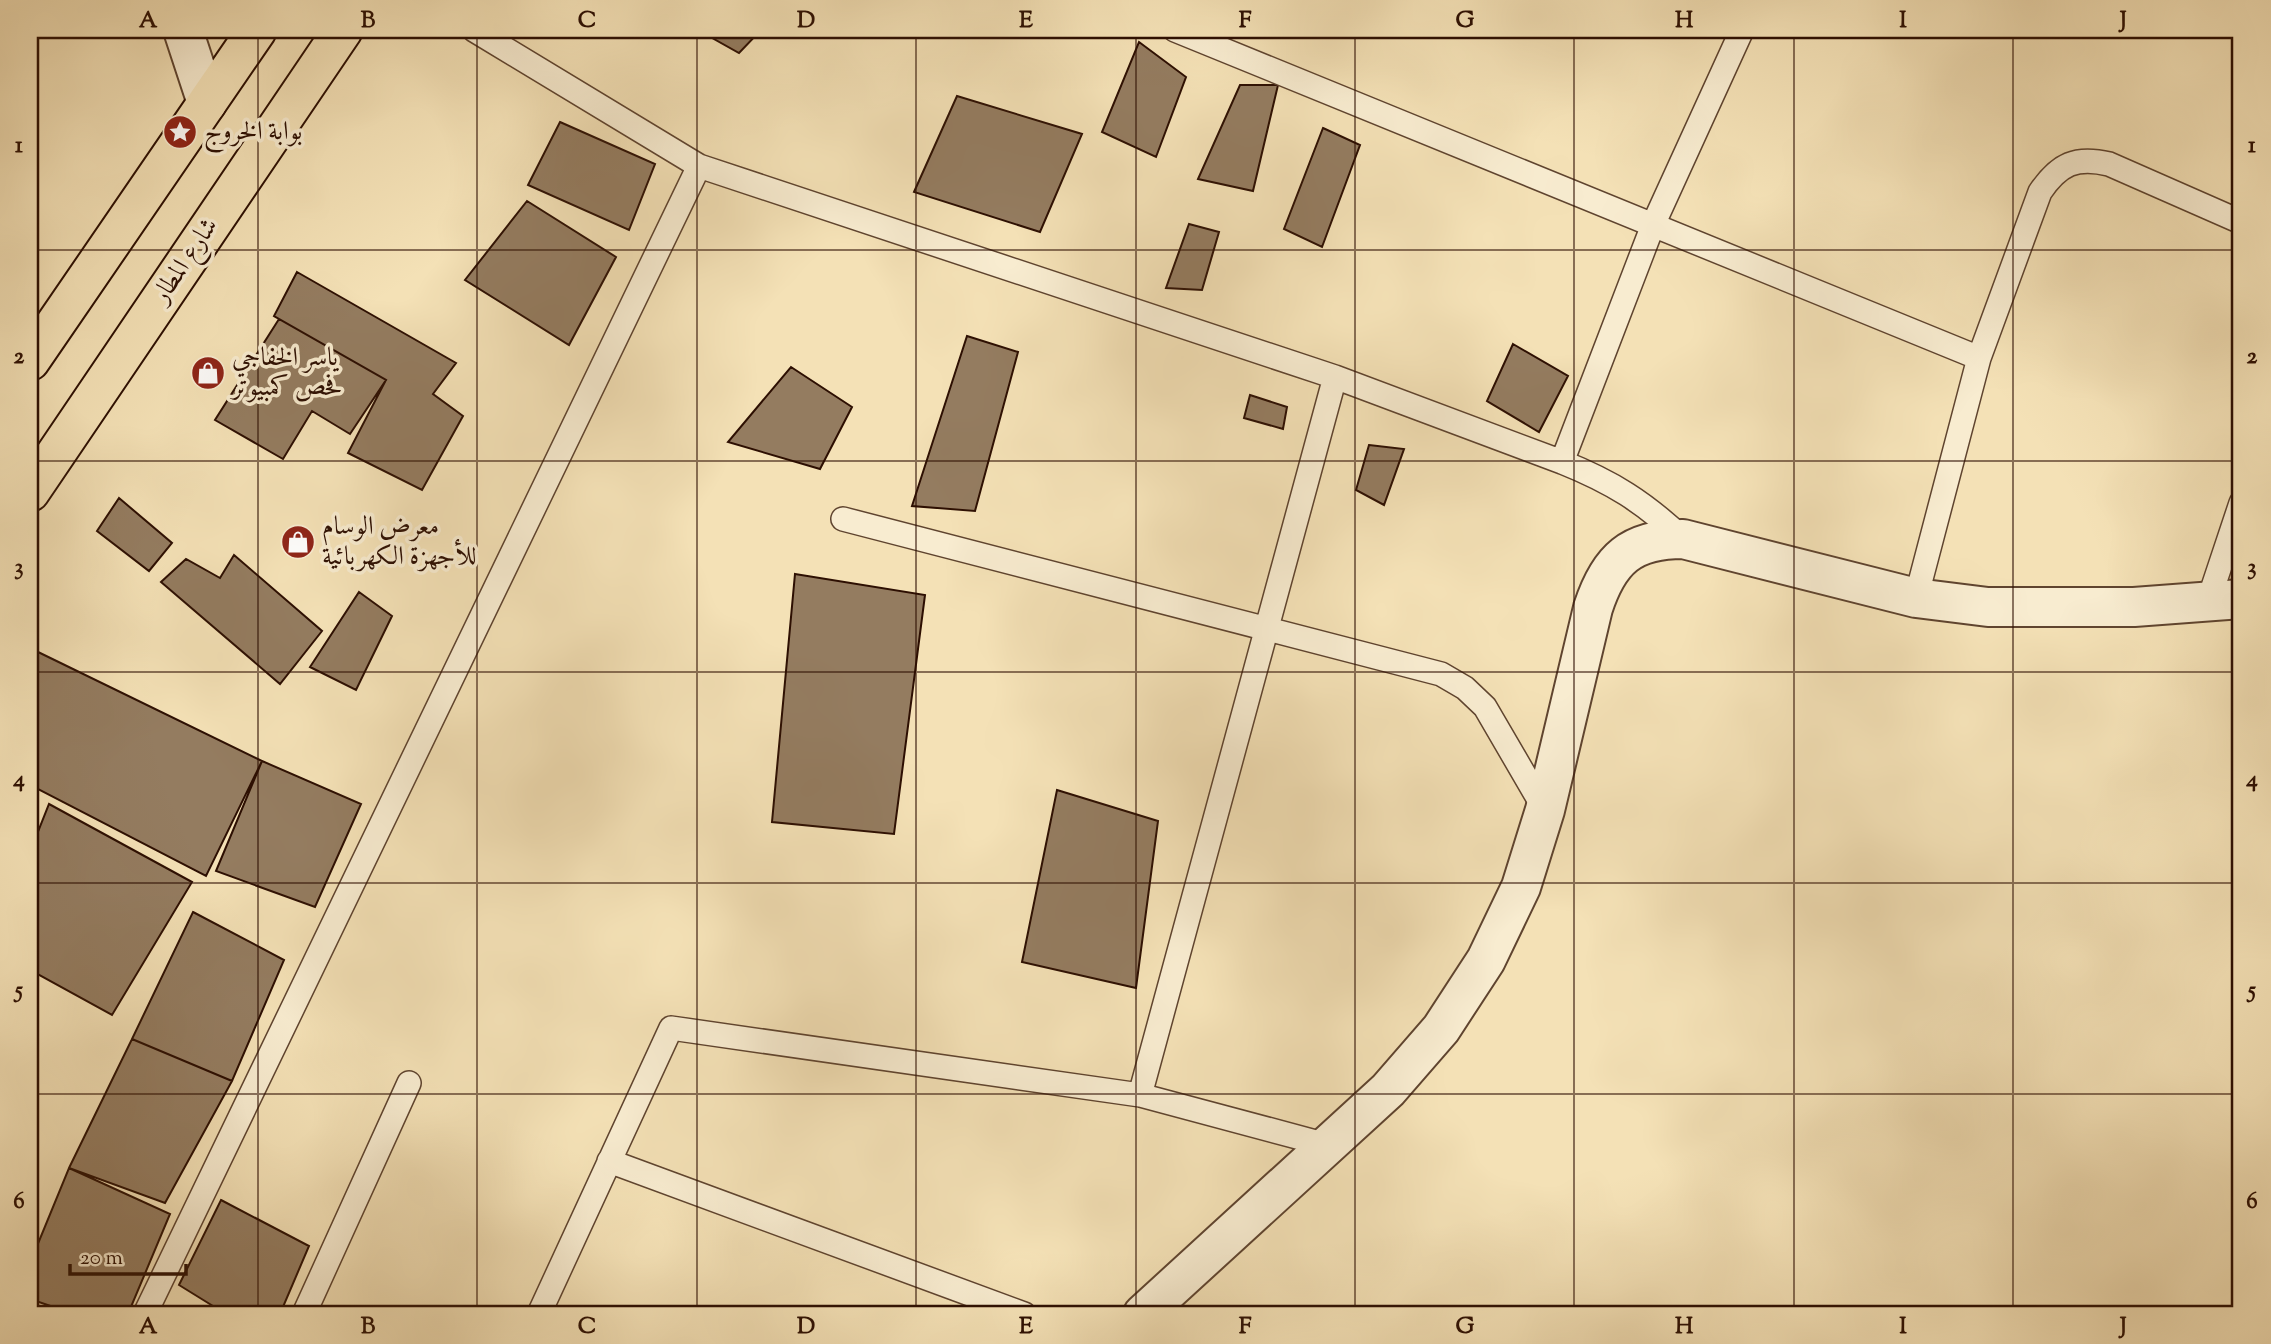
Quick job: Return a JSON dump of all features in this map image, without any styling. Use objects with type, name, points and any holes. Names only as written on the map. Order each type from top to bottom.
[{"type":"main road","points":[[30,361],[257,30]]},
{"type":"main road","name":"شارع المطار","points":[[30,492],[343,30]]},
{"type":"street","points":[[183,30],[207,103]]},
{"type":"street","points":[[1143,1314],[1388,1090],[1441,1029],[1486,960],[1521,887],[1545,810],[1601,584],[1616,563],[1636,547],[1660,539],[1683,539],[1916,598],[1988,607],[2134,607],[2225,601]]},
{"type":"lane","points":[[474,30],[699,166],[1335,377],[1562,462],[1596,475],[1627,493],[1657,514],[1683,539]]},
{"type":"lane","points":[[1175,30],[1979,358]]},
{"type":"lane","points":[[1562,462],[1653,225],[1742,30]]},
{"type":"lane","points":[[1916,598],[1979,358],[2040,192],[2049,178],[2077,161],[2093,160],[2109,164],[2241,222]]},
{"type":"lane","points":[[145,1314],[699,166]]},
{"type":"lane","points":[[1140,1095],[1335,377]]},
{"type":"lane","points":[[2225,601],[2241,503]]},
{"type":"lane","points":[[843,519],[1441,674],[1465,688],[1485,707],[1545,810]]},
{"type":"lane","points":[[543,1313],[671,1028],[1140,1095],[1327,1145]]},
{"type":"lane","points":[[304,1314],[409,1083]]},
{"type":"lane","points":[[609,1161],[1024,1314]]},
{"type":"building","points":[[698,30],[761,30],[739,53]]},
{"type":"building","points":[[1139,42],[1186,77],[1156,157],[1102,132]]},
{"type":"building","points":[[1240,85],[1278,85],[1253,191],[1198,179]]},
{"type":"building","points":[[957,96],[1082,134],[1040,232],[914,192]]},
{"type":"building","points":[[560,122],[655,164],[629,230],[528,185]]},
{"type":"building","points":[[1323,128],[1360,145],[1322,247],[1284,229]]},
{"type":"building","points":[[527,201],[616,257],[569,345],[465,280]]},
{"type":"building","points":[[1189,224],[1219,232],[1202,290],[1166,288]]},
{"type":"building","points":[[297,272],[456,363],[433,394],[463,416],[422,490],[348,453],[386,380],[274,316]]},
{"type":"building","points":[[279,319],[386,380],[350,434],[312,411],[283,459],[215,420]]},
{"type":"building","points":[[967,336],[1018,352],[975,511],[912,506]]},
{"type":"building","points":[[1513,344],[1568,376],[1539,432],[1487,401]]},
{"type":"building","points":[[791,367],[852,407],[820,469],[728,442]]},
{"type":"building","points":[[1250,395],[1287,407],[1283,429],[1244,418]]},
{"type":"building","points":[[1369,445],[1404,449],[1384,505],[1356,490]]},
{"type":"building","points":[[119,498],[172,543],[149,571],[97,531]]},
{"type":"building","points":[[234,555],[322,631],[280,684],[161,582],[186,559],[220,578]]},
{"type":"building","points":[[795,574],[925,595],[894,834],[772,822]]},
{"type":"building","points":[[359,592],[392,616],[356,690],[310,667]]},
{"type":"building","points":[[36,651],[262,761],[206,876],[30,785],[30,663]]},
{"type":"building","points":[[262,761],[361,804],[315,907],[216,871]]},
{"type":"building","points":[[1057,790],[1158,821],[1136,988],[1022,962]]},
{"type":"building","points":[[49,804],[192,882],[112,1015],[30,970],[30,852]]},
{"type":"building","points":[[193,912],[284,960],[232,1081],[132,1039]]},
{"type":"building","points":[[132,1039],[232,1081],[165,1203],[69,1168]]},
{"type":"building","points":[[69,1168],[170,1214],[128,1314],[74,1314],[30,1299],[30,1263]]},
{"type":"building","points":[[221,1200],[309,1246],[280,1314],[226,1314],[179,1285]]},
{"type":"place","name":"بوابة الخروج","points":[[180,132]]},
{"type":"place","name":"ياسر الخفاجي فحص كمبيوتر","points":[[208,373]]},
{"type":"place","name":"معرض الوسام للأجهزة الكهربائية","points":[[298,542]]}]
